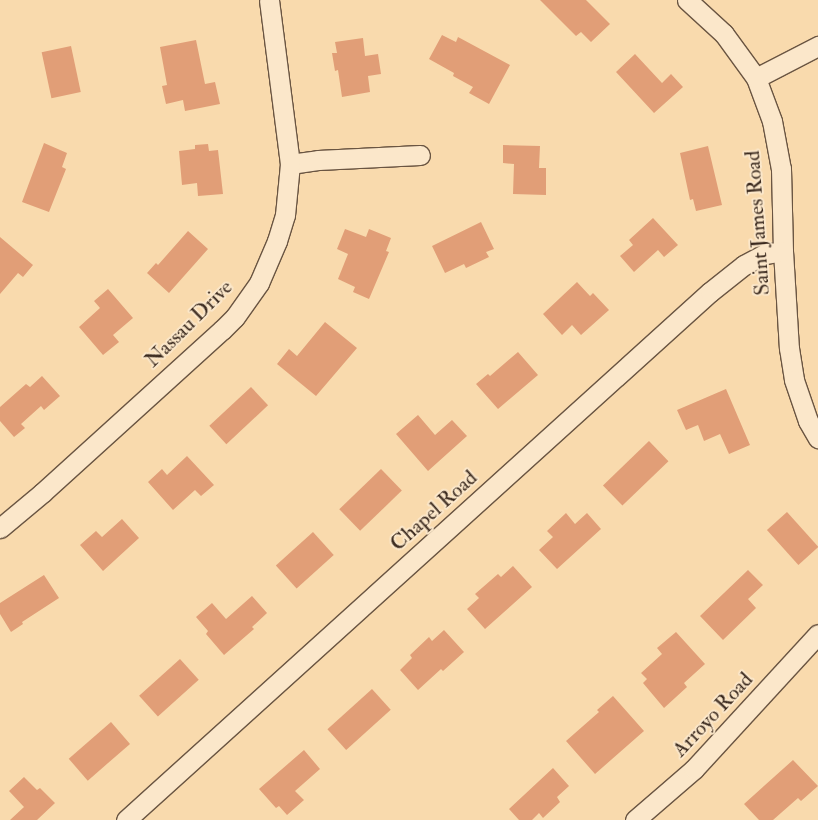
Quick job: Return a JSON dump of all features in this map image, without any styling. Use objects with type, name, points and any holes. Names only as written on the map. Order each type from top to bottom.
[{"type":"street","name":"Nassau Drive","points":[[0,528],[42,493],[234,317],[259,283],[277,241],[285,215],[290,164],[269,0]]},
{"type":"street","name":"Saint James Road","points":[[687,0],[724,34],[756,78],[772,121],[781,169],[783,251],[789,348],[794,380],[808,421],[818,438]]},
{"type":"street","points":[[756,78],[818,46]]},
{"type":"street","points":[[290,164],[318,160],[420,155]]},
{"type":"street","name":"Chapel Road","points":[[126,820],[710,292],[744,265],[765,254],[783,251]]},
{"type":"street","name":"Arroyo Road","points":[[635,820],[694,770],[818,634]]},
{"type":"building","points":[[540,0],[586,0],[610,24],[591,42],[581,32],[576,36]]},
{"type":"building","points":[[442,35],[456,42],[458,37],[510,65],[489,104],[469,93],[473,87],[453,76],[454,73],[429,59]]},
{"type":"building","points":[[363,38],[365,56],[378,54],[381,74],[368,76],[370,92],[342,97],[338,70],[335,71],[332,53],[337,53],[335,42]]},
{"type":"building","points":[[196,40],[205,84],[215,82],[220,104],[185,111],[183,100],[166,104],[162,86],[167,85],[160,47]]},
{"type":"building","points":[[71,46],[81,92],[51,98],[42,52]]},
{"type":"building","points":[[635,54],[662,83],[671,74],[683,87],[654,113],[616,72]]},
{"type":"building","points":[[44,143],[67,153],[62,167],[66,169],[49,212],[22,202]]},
{"type":"building","points":[[208,144],[209,151],[218,150],[223,194],[198,196],[197,183],[182,185],[179,151],[195,149],[195,145]]},
{"type":"building","points":[[503,145],[540,146],[539,168],[546,168],[546,195],[513,194],[514,164],[503,163]]},
{"type":"building","points":[[708,146],[722,205],[696,211],[693,199],[690,200],[680,153]]},
{"type":"building","points":[[653,218],[678,245],[664,257],[658,250],[634,272],[620,256],[633,245],[629,240]]},
{"type":"building","points":[[481,222],[494,249],[486,252],[489,257],[466,268],[464,264],[445,273],[432,246]]},
{"type":"building","points":[[345,229],[366,237],[369,229],[391,238],[386,251],[389,252],[369,299],[353,292],[355,287],[338,279],[348,254],[337,249]]},
{"type":"building","points":[[188,231],[208,249],[169,293],[147,273],[156,263],[158,265]]},
{"type":"building","points":[[0,237],[33,265],[23,277],[18,273],[0,294]]},
{"type":"building","points":[[577,282],[590,296],[593,293],[609,310],[581,335],[572,325],[562,335],[543,314]]},
{"type":"building","points":[[108,289],[133,318],[113,335],[119,342],[103,355],[79,327],[100,308],[94,301]]},
{"type":"building","points":[[325,322],[357,348],[316,396],[277,364],[289,349],[297,356]]},
{"type":"building","points":[[518,352],[538,375],[498,409],[476,384],[488,374],[490,376]]},
{"type":"building","points":[[42,376],[60,396],[44,410],[41,406],[21,424],[25,428],[14,437],[0,421],[0,407],[26,384],[30,387]]},
{"type":"building","points":[[251,387],[268,405],[226,444],[209,426]]},
{"type":"building","points":[[726,389],[750,445],[729,454],[720,434],[704,441],[698,425],[686,430],[677,410]]},
{"type":"building","points":[[418,415],[435,435],[452,420],[467,436],[428,471],[396,434]]},
{"type":"building","points":[[649,441],[668,461],[622,506],[603,485]]},
{"type":"building","points":[[187,456],[214,485],[201,496],[195,490],[173,510],[148,482],[162,469],[167,475]]},
{"type":"building","points":[[381,469],[402,491],[360,531],[339,509]]},
{"type":"building","points":[[787,512],[818,546],[798,565],[767,530]]},
{"type":"building","points":[[566,513],[575,524],[587,513],[601,529],[557,569],[539,550],[553,537],[547,531]]},
{"type":"building","points":[[122,519],[139,538],[103,571],[80,545],[96,531],[102,537]]},
{"type":"building","points":[[313,532],[334,555],[297,588],[276,565]]},
{"type":"building","points":[[513,566],[532,587],[485,629],[467,609],[479,598],[475,594],[498,574],[501,577]]},
{"type":"building","points":[[748,570],[763,585],[748,599],[756,608],[723,640],[700,616]]},
{"type":"building","points":[[44,575],[59,598],[22,622],[23,624],[11,632],[0,614],[0,603]]},
{"type":"building","points":[[252,596],[267,613],[252,627],[254,629],[224,655],[206,634],[208,631],[196,617],[212,603],[226,619]]},
{"type":"building","points":[[444,630],[464,652],[443,671],[441,669],[418,690],[400,670],[412,658],[410,655],[429,637],[432,641]]},
{"type":"building","points":[[676,632],[705,664],[684,683],[687,687],[664,708],[643,683],[647,679],[641,673],[662,654],[657,648]]},
{"type":"building","points":[[180,659],[199,680],[158,717],[139,696]]},
{"type":"building","points":[[372,689],[391,710],[346,750],[327,729]]},
{"type":"building","points":[[613,696],[644,731],[595,774],[566,741],[599,712],[597,710]]},
{"type":"building","points":[[111,722],[130,744],[88,781],[69,759]]},
{"type":"building","points":[[304,750],[320,769],[295,791],[304,800],[287,815],[279,806],[276,808],[259,789]]},
{"type":"building","points":[[793,760],[818,786],[801,801],[798,798],[773,820],[759,820],[744,804]]},
{"type":"building","points":[[553,768],[569,786],[557,797],[560,802],[543,818],[539,813],[532,820],[519,820],[509,809]]},
{"type":"building","points":[[24,777],[37,790],[40,788],[55,803],[37,820],[10,820],[24,807],[9,791]]}]
